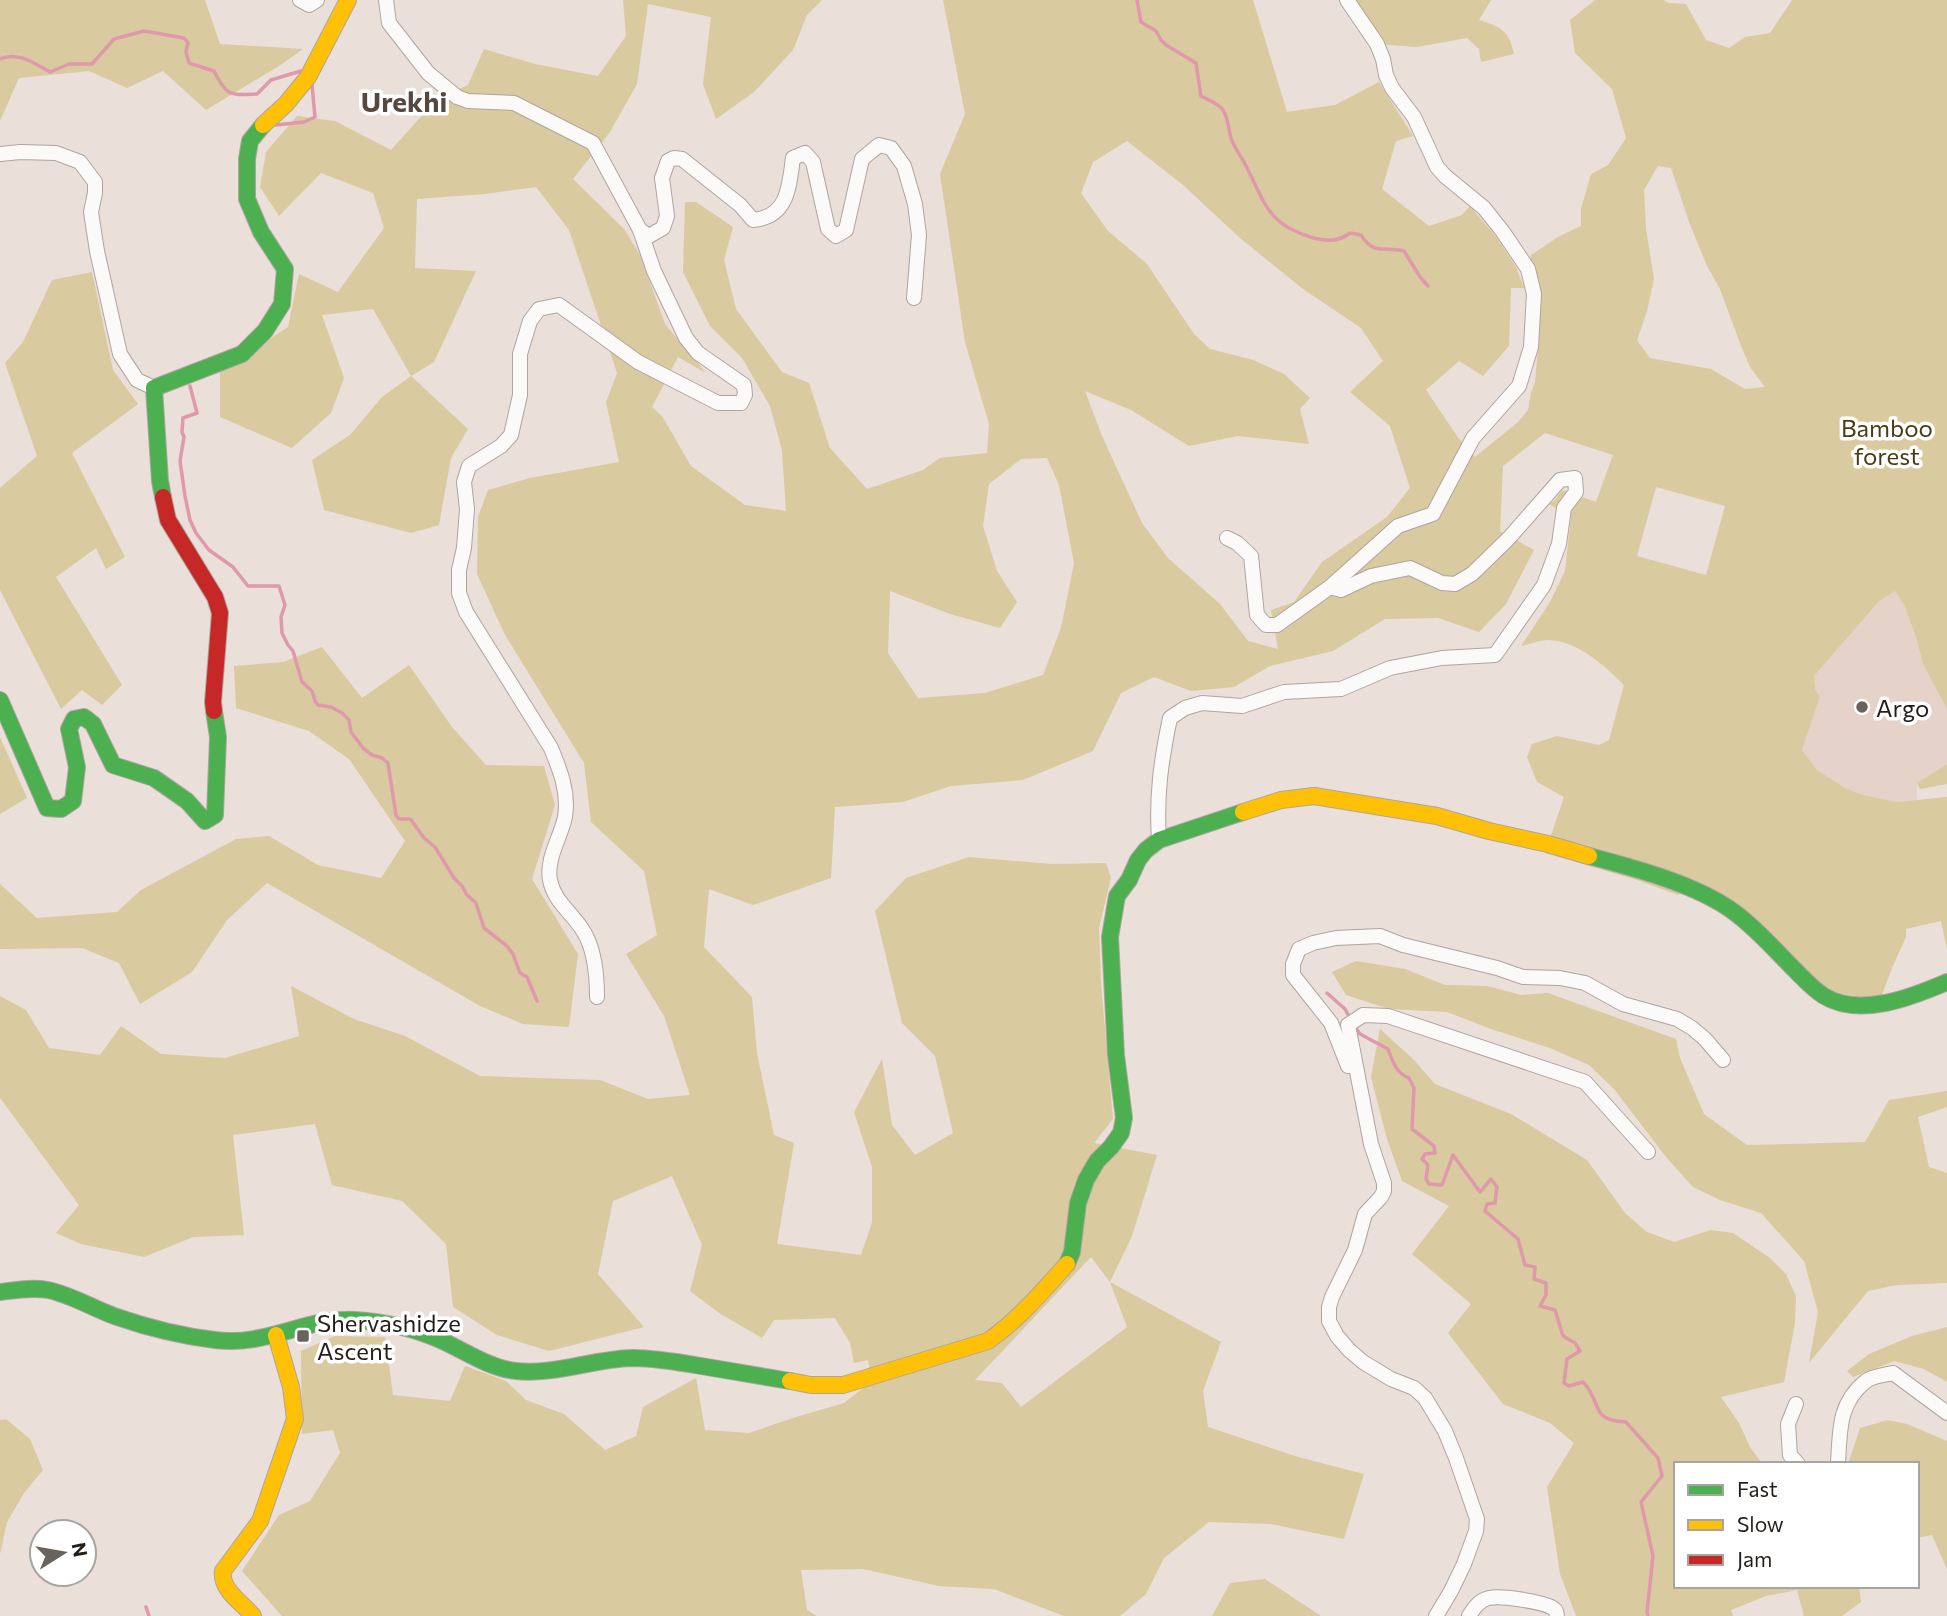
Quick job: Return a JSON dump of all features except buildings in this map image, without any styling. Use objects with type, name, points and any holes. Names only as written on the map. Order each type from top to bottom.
[{"type":"street","points":[[300,0],[309,5],[317,0]]},
{"type":"street","points":[[0,154],[56,153],[80,162],[95,182],[91,212],[97,251],[120,354],[137,380],[154,388],[242,355],[265,331],[282,304],[285,269],[261,232],[247,199],[250,141],[308,77],[348,0]]},
{"type":"street","points":[[386,0],[389,23],[428,73],[457,97],[468,101],[514,103],[593,143],[640,230],[654,271],[686,338],[698,353],[744,385],[745,395],[740,403],[718,403],[638,362],[559,305],[539,309],[530,321],[520,354],[520,394],[511,435],[501,446],[468,466],[464,482],[467,509],[459,570],[460,593],[466,612],[545,739],[561,772],[566,794],[565,817],[551,859],[549,877],[554,893],[590,943],[597,997]]},
{"type":"street","points":[[1227,538],[1251,556],[1257,615],[1266,625],[1277,625],[1330,587],[1398,526],[1433,514],[1473,438],[1519,386],[1531,347],[1534,294],[1528,269],[1484,208],[1437,167],[1414,117],[1392,88],[1377,44],[1348,0]]},
{"type":"street","points":[[640,230],[649,236],[663,228],[667,216],[662,178],[668,162],[674,158],[682,159],[692,166],[740,205],[753,220],[767,219],[781,206],[789,185],[793,159],[805,153],[813,162],[828,229],[836,236],[846,230],[862,159],[879,145],[891,148],[904,166],[915,204],[919,235],[914,299]]},
{"type":"street","points":[[0,699],[47,808],[65,808],[73,801],[76,767],[69,729],[74,719],[84,717],[93,723],[113,765],[154,778],[187,802],[205,821],[215,815],[218,737],[213,702],[220,613],[215,597],[168,520],[160,481],[154,388]]},
{"type":"street","points":[[1159,840],[1157,811],[1161,763],[1170,718],[1185,708],[1202,703],[1241,706],[1284,692],[1341,689],[1390,668],[1442,658],[1495,654],[1544,585],[1559,544],[1564,508],[1576,492],[1574,478],[1560,480],[1472,575],[1455,584],[1441,583],[1410,568],[1371,576],[1341,590],[1330,587]]},
{"type":"street","points":[[0,1292],[47,1290],[112,1315],[158,1329],[207,1339],[248,1342],[326,1322],[345,1320],[412,1330],[430,1335],[479,1360],[515,1371],[555,1370],[631,1358],[681,1362],[822,1386],[843,1385],[988,1341],[1041,1294],[1068,1262],[1072,1252],[1078,1203],[1086,1180],[1097,1161],[1121,1133],[1125,1118],[1116,1055],[1110,937],[1117,896],[1129,880],[1138,860],[1159,840],[1297,797],[1329,798],[1437,816],[1619,864],[1710,897],[1752,927],[1812,987],[1840,1003],[1879,1003],[1915,996],[1947,982]]},
{"type":"street","points":[[1366,1120],[1343,1050],[1331,1023],[1293,975],[1296,954],[1313,943],[1335,938],[1380,936],[1522,977],[1560,978],[1585,983],[1623,1004],[1677,1019],[1692,1028],[1723,1059]]},
{"type":"street","points":[[1436,1616],[1451,1591],[1475,1531],[1477,1519],[1456,1458],[1445,1431],[1425,1398],[1414,1388],[1391,1379],[1363,1362],[1343,1343],[1329,1321],[1332,1297],[1355,1250],[1365,1214],[1384,1191],[1384,1183],[1371,1144],[1348,1025],[1363,1015],[1388,1016],[1585,1082],[1648,1152]]},
{"type":"street","points":[[253,1616],[225,1585],[222,1578],[223,1571],[260,1521],[295,1419],[292,1388],[276,1335]]},
{"type":"street","points":[[1838,1462],[1843,1411],[1868,1380],[1893,1373],[1947,1413]]},
{"type":"street","points":[[1796,1404],[1788,1424],[1790,1455],[1796,1462]]},
{"type":"street","points":[[1469,1616],[1475,1605],[1492,1597],[1539,1603],[1553,1608],[1557,1616]]},
{"type":"shaded area","points":[[1895,591],[1904,605],[1923,664],[1947,709],[1947,764],[1917,783],[1917,800],[1897,802],[1845,788],[1817,770],[1802,750],[1820,697],[1815,689],[1814,676],[1878,601]]},
{"type":"green space","points":[[0,0],[205,0],[220,44],[303,49],[206,110],[163,71],[127,88],[89,71],[19,78],[0,121]]},
{"type":"green space","name":"Bamboo forest","points":[[623,0],[822,0],[807,15],[793,50],[754,92],[716,119],[703,84],[711,17],[648,4],[637,84],[610,132],[573,179],[624,229],[640,255],[665,324],[706,373],[678,357],[652,407],[662,416],[691,466],[745,505],[786,511],[782,450],[770,406],[742,358],[710,326],[683,272],[685,202],[696,202],[733,227],[724,260],[736,309],[782,372],[809,383],[830,448],[867,489],[923,470],[940,458],[987,453],[989,424],[965,342],[940,174],[965,114],[943,0],[1253,0],[1287,112],[1335,105],[1379,82],[1413,136],[1396,141],[1382,189],[1429,226],[1462,215],[1470,206],[1497,238],[1516,267],[1524,288],[1511,288],[1509,346],[1483,376],[1459,361],[1426,390],[1457,436],[1475,457],[1518,422],[1528,410],[1535,382],[1539,335],[1538,312],[1528,269],[1531,255],[1581,226],[1581,209],[1591,174],[1608,165],[1626,138],[1612,89],[1575,53],[1570,20],[1595,0],[1664,0],[1668,3],[1686,4],[1706,40],[1729,48],[1745,37],[1770,33],[1792,0],[1947,0],[1947,709],[1923,664],[1904,605],[1895,591],[1879,601],[1814,676],[1815,689],[1820,697],[1802,750],[1817,770],[1845,788],[1863,795],[1897,802],[1947,797],[1947,949],[1941,921],[1906,929],[1906,937],[1879,1003],[1860,1005],[1798,973],[1688,887],[1678,895],[1545,853],[1564,797],[1537,782],[1527,757],[1532,744],[1557,736],[1599,745],[1609,740],[1624,685],[1600,663],[1560,641],[1539,641],[1521,646],[1550,602],[1565,571],[1571,516],[1549,504],[1562,490],[1596,502],[1613,455],[1545,433],[1503,466],[1500,531],[1534,550],[1506,604],[1479,632],[1438,618],[1385,619],[1333,651],[1270,666],[1234,687],[1191,691],[1154,677],[1121,693],[1093,751],[1023,780],[951,786],[903,802],[835,807],[831,878],[753,905],[709,889],[704,947],[752,997],[757,1053],[774,1135],[794,1143],[777,1244],[861,1255],[872,1222],[872,1167],[854,1112],[882,1059],[892,1125],[915,1155],[953,1133],[935,1056],[902,1023],[875,911],[906,878],[969,857],[1052,864],[1106,863],[1111,878],[1099,928],[1113,1119],[1094,1143],[1157,1155],[1132,1236],[1110,1282],[1221,1342],[1203,1391],[1208,1427],[1298,1457],[1364,1474],[1344,1539],[1271,1524],[1209,1522],[1164,1558],[1146,1594],[1120,1616],[1064,1616],[994,1589],[939,1586],[863,1569],[801,1570],[807,1610],[817,1616],[282,1616],[242,1571],[279,1515],[310,1501],[340,1453],[333,1430],[302,1434],[301,1351],[335,1336],[385,1337],[393,1395],[450,1401],[465,1366],[506,1381],[526,1400],[564,1414],[605,1450],[636,1436],[643,1407],[696,1378],[705,1430],[749,1433],[844,1403],[872,1381],[868,1360],[854,1363],[850,1343],[835,1318],[774,1320],[762,1338],[719,1313],[690,1291],[702,1245],[672,1176],[613,1201],[598,1274],[644,1327],[549,1351],[497,1335],[453,1307],[446,1244],[402,1201],[332,1185],[315,1124],[233,1135],[244,1235],[193,1237],[144,1257],[81,1244],[56,1233],[79,1205],[0,1098],[0,996],[26,1010],[49,1048],[100,1055],[121,1026],[161,1054],[225,1058],[299,1036],[291,986],[354,1019],[405,1036],[480,1076],[600,1080],[648,1099],[690,1095],[664,1016],[626,954],[657,935],[644,871],[591,822],[584,763],[505,635],[477,574],[478,517],[488,490],[530,478],[619,462],[606,402],[617,373],[569,230],[536,187],[417,199],[415,268],[476,271],[434,362],[411,376],[373,309],[322,315],[344,378],[331,413],[292,448],[220,417],[220,372],[288,327],[299,274],[338,292],[384,228],[373,193],[321,173],[279,216],[260,187],[266,152],[297,116],[335,121],[391,150],[435,101],[468,85],[484,49],[535,64],[598,76],[626,36]],"holes":[[[1127,141],[1183,185],[1240,238],[1303,289],[1361,328],[1383,361],[1350,392],[1390,426],[1410,488],[1387,517],[1322,562],[1294,602],[1271,610],[1278,649],[1248,641],[1220,604],[1168,558],[1142,523],[1102,436],[1085,391],[1131,410],[1189,446],[1238,436],[1309,444],[1300,409],[1310,398],[1284,374],[1253,360],[1210,349],[1194,334],[1147,264],[1108,231],[1081,193],[1093,162]],[[1658,166],[1671,168],[1689,222],[1707,266],[1720,289],[1750,367],[1765,387],[1745,389],[1711,369],[1650,358],[1637,340],[1654,279],[1646,229],[1644,190]],[[1047,458],[1059,485],[1074,563],[1061,628],[1043,675],[985,693],[918,698],[888,653],[890,591],[950,614],[1000,628],[1017,602],[997,571],[983,526],[989,484],[1021,459]],[[1656,487],[1725,506],[1706,575],[1637,556]],[[1091,1257],[1110,1282],[1127,1327],[1021,1407],[1002,1383],[975,1380]]]},
{"type":"green space","points":[[1347,0],[1491,0],[1479,20],[1503,31],[1510,40],[1514,54],[1481,62],[1479,49],[1467,38],[1417,47],[1377,44]]},
{"type":"green space","points":[[92,272],[113,370],[138,404],[72,453],[125,557],[106,569],[96,548],[56,577],[122,685],[102,705],[82,690],[61,709],[0,590],[0,488],[37,456],[5,363],[23,342],[52,280]]},
{"type":"green space","points":[[411,376],[468,429],[451,458],[439,525],[411,533],[324,510],[312,460],[350,435],[382,397]]},
{"type":"green space","points":[[322,647],[362,698],[409,665],[452,727],[486,765],[544,766],[555,805],[532,879],[578,954],[569,1027],[523,1024],[480,1006],[267,883],[227,920],[192,972],[140,1004],[119,963],[82,948],[0,949],[0,884],[37,918],[117,912],[141,890],[236,839],[269,836],[318,865],[381,878],[405,841],[349,759],[309,731],[236,708],[234,666],[283,662]]},
{"type":"green space","points":[[0,737],[27,798],[0,814]]},
{"type":"green space","points":[[1947,764],[1947,784],[1920,789],[1917,783]]},
{"type":"green space","points":[[1356,961],[1405,969],[1445,985],[1488,986],[1521,995],[1548,993],[1676,1039],[1680,1058],[1704,1114],[1747,1145],[1865,1142],[1889,1100],[1947,1091],[1947,1107],[1918,1117],[1929,1167],[1947,1173],[1947,1283],[1897,1285],[1868,1291],[1809,1363],[1818,1312],[1804,1261],[1761,1213],[1720,1200],[1693,1187],[1666,1157],[1614,1089],[1589,1065],[1550,1048],[1447,1012],[1389,1009],[1346,995],[1332,972]]},
{"type":"green space","points":[[1380,1029],[1413,1059],[1435,1084],[1511,1114],[1587,1160],[1625,1213],[1647,1232],[1674,1242],[1711,1230],[1733,1233],[1770,1258],[1786,1274],[1796,1296],[1795,1323],[1784,1382],[1721,1397],[1761,1462],[1674,1462],[1674,1588],[1859,1588],[1861,1602],[1842,1616],[1804,1616],[1797,1590],[1766,1596],[1731,1610],[1733,1616],[1576,1616],[1560,1574],[1547,1487],[1574,1443],[1550,1423],[1503,1404],[1448,1333],[1471,1304],[1412,1254],[1449,1206],[1402,1181],[1387,1139],[1371,1077]]},
{"type":"green space","points":[[1947,1327],[1947,1382],[1924,1369],[1894,1361],[1853,1377],[1847,1371],[1869,1354],[1912,1336]]},
{"type":"green space","points":[[6,1419],[30,1439],[43,1470],[24,1493],[7,1522],[0,1554],[0,1420]]},
{"type":"green space","points":[[1888,1420],[1907,1424],[1947,1441],[1947,1569],[1932,1535],[1919,1538],[1919,1462],[1849,1462],[1860,1428]]},
{"type":"green space","points":[[1265,1579],[1321,1616],[1212,1616],[1230,1583]]},
{"type":"waterway","points":[[1137,0],[1141,22],[1156,31],[1166,45],[1196,63],[1201,96],[1223,110],[1234,145],[1266,205],[1278,220],[1297,232],[1315,238],[1336,240],[1350,233],[1361,235],[1375,248],[1404,251],[1428,286]]},
{"type":"waterway","points":[[0,59],[20,57],[50,72],[69,64],[92,64],[114,39],[144,31],[184,38],[188,43],[186,52],[189,63],[214,71],[222,86],[230,93],[257,94],[271,80],[301,71],[303,74]]},
{"type":"waterway","points":[[276,125],[304,122],[315,117],[312,85]]},
{"type":"waterway","points":[[190,386],[197,413],[183,418],[184,437],[180,461],[190,520],[196,533],[209,550],[233,567],[248,586],[279,586],[285,605],[281,617],[282,633],[293,651],[302,682],[312,691],[318,705],[331,707],[349,720],[351,732],[363,748],[388,763],[396,815],[399,819],[410,819],[424,838],[435,847],[454,878],[476,903],[484,928],[513,954],[520,973],[527,977],[537,1001]]},
{"type":"waterway","points":[[1327,993],[1345,1009],[1351,1020]]},
{"type":"waterway","points":[[1355,1027],[1360,1034],[1388,1049],[1395,1066],[1409,1078],[1414,1088],[1412,1129],[1434,1146],[1435,1153],[1425,1154],[1422,1159],[1428,1165],[1426,1179],[1429,1184],[1442,1185],[1453,1155],[1480,1192],[1491,1179],[1497,1187],[1495,1203],[1487,1204],[1485,1211],[1518,1239],[1525,1265],[1535,1267],[1534,1279],[1546,1283],[1546,1295],[1540,1306],[1555,1310],[1563,1336],[1575,1343],[1580,1351],[1567,1359],[1564,1383],[1569,1386],[1583,1382],[1601,1414],[1614,1421],[1626,1422],[1658,1458],[1662,1476],[1641,1502],[1653,1556],[1648,1616]]},
{"type":"waterway","points":[[146,1607],[149,1616]]},
{"type":"traffic: fast","points":[[163,497],[154,388],[242,354],[265,331],[282,304],[285,269],[261,232],[247,199],[250,141],[263,125]]},
{"type":"traffic: fast","points":[[0,700],[47,808],[61,809],[73,801],[77,767],[69,729],[74,719],[84,717],[93,724],[113,765],[154,778],[187,801],[205,821],[215,815],[218,737],[214,711]]},
{"type":"traffic: fast","points":[[1067,1264],[1072,1252],[1078,1203],[1086,1180],[1097,1161],[1121,1133],[1124,1118],[1116,1055],[1110,937],[1117,896],[1129,880],[1138,860],[1159,840],[1243,812]]},
{"type":"traffic: fast","points":[[1589,856],[1664,878],[1719,902],[1750,925],[1805,981],[1824,996],[1838,1002],[1853,1005],[1886,1003],[1947,982]]},
{"type":"traffic: fast","points":[[0,1292],[48,1290],[141,1325],[215,1340],[252,1339],[320,1323],[355,1320],[387,1324],[428,1335],[486,1362],[516,1371],[545,1371],[617,1359],[641,1358],[790,1381]]},
{"type":"traffic: slow","points":[[263,125],[286,104],[308,77],[348,0]]},
{"type":"traffic: slow","points":[[1243,812],[1281,800],[1314,796],[1437,816],[1589,856]]},
{"type":"traffic: slow","points":[[790,1381],[811,1385],[843,1385],[988,1341],[1020,1315],[1067,1264]]},
{"type":"traffic: slow","points":[[253,1616],[229,1590],[223,1578],[223,1571],[260,1521],[295,1419],[291,1387],[276,1335]]},
{"type":"traffic: jam","points":[[163,497],[168,520],[215,597],[220,613],[214,711]]},
{"type":"place","name":"Argo","points":[[1862,707]]},
{"type":"place","name":"Shervashidze Ascent","points":[[303,1336]]},
{"type":"district","name":"Urekhi","points":[[404,101]]}]
